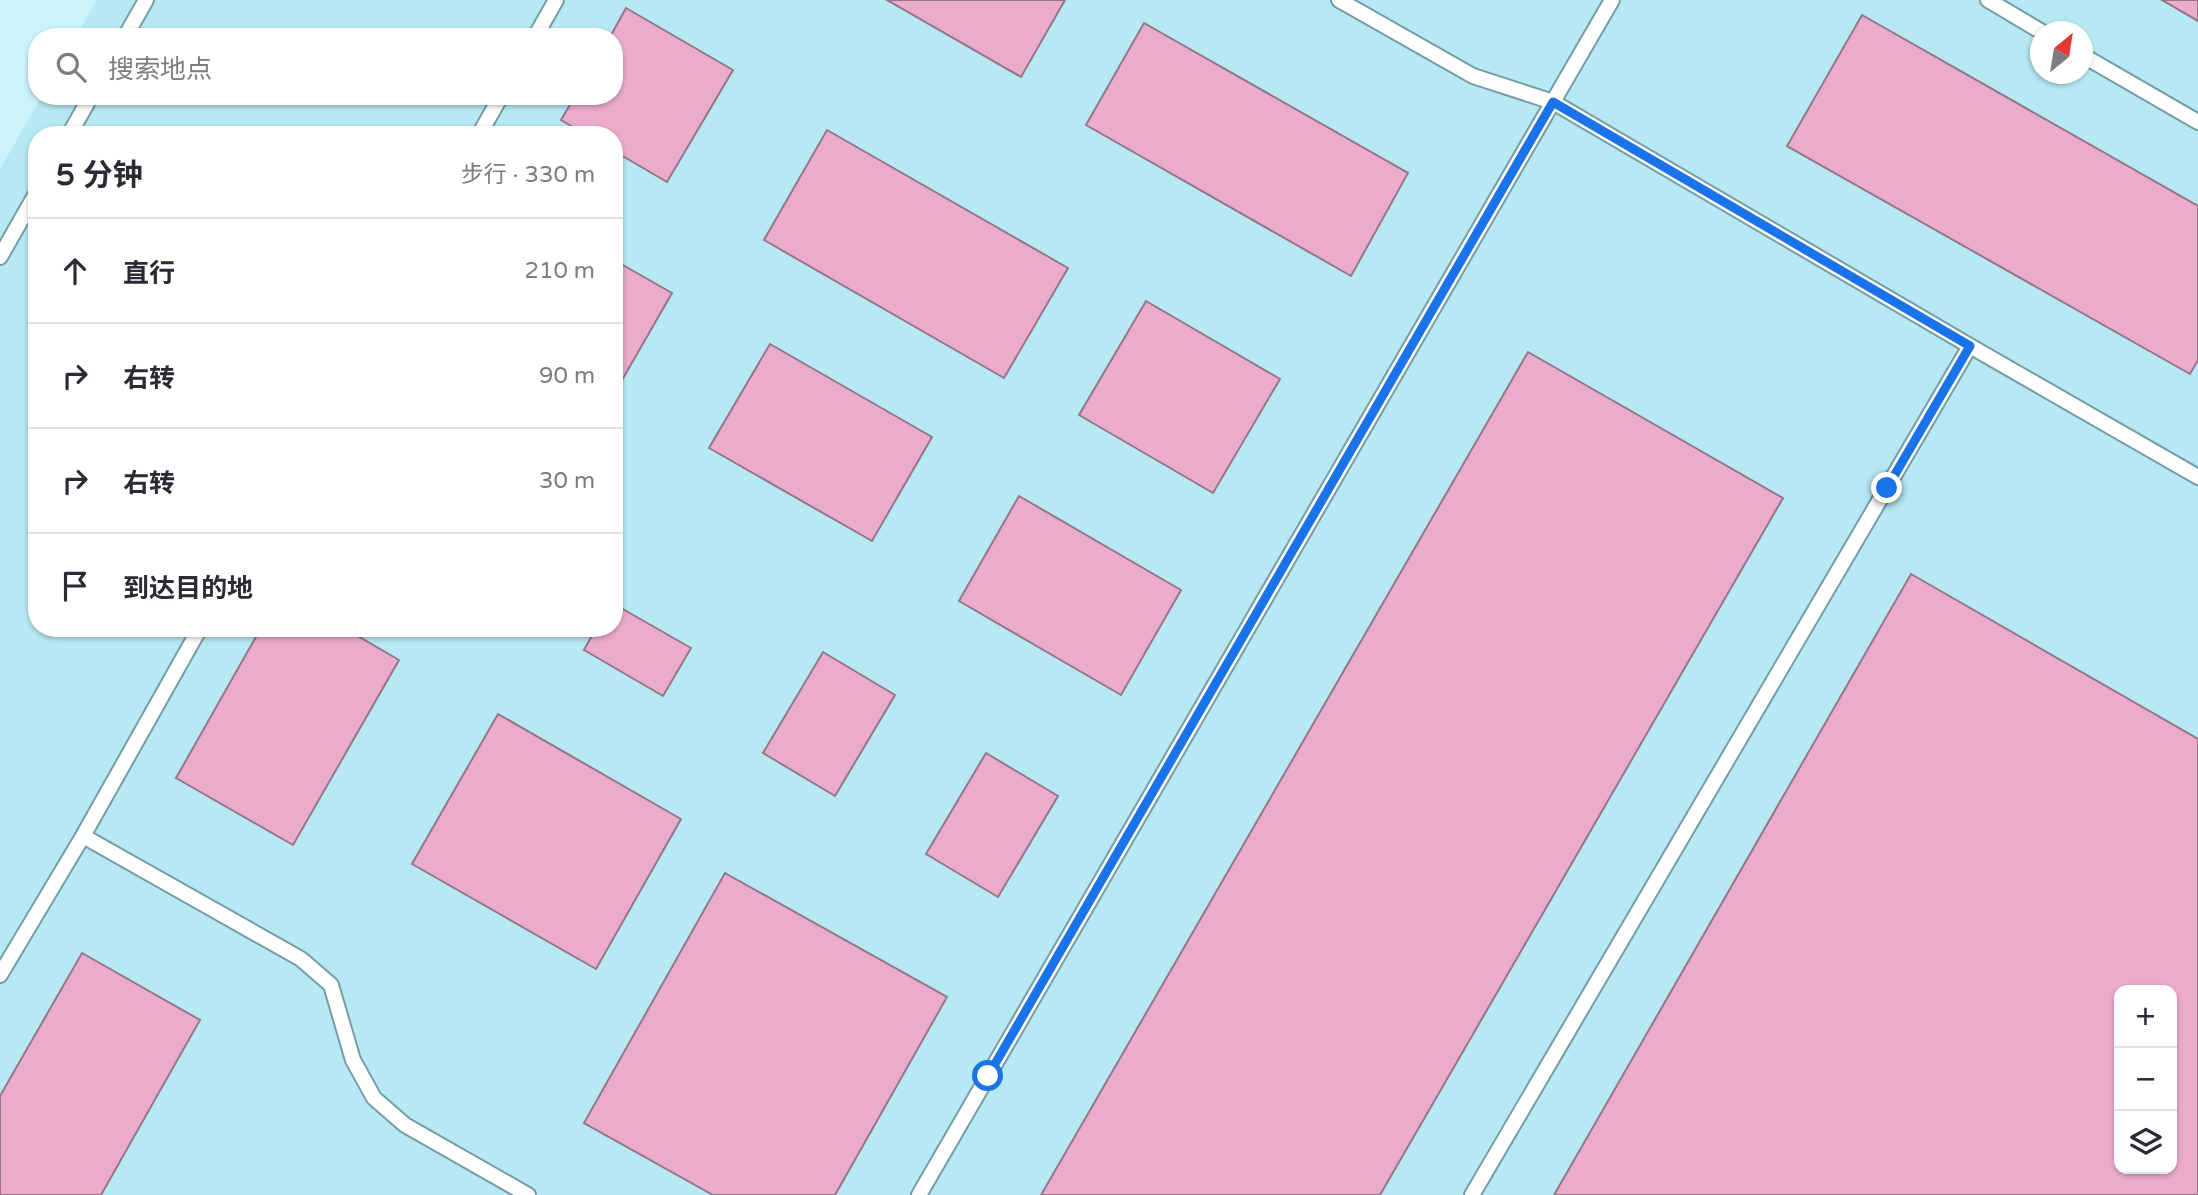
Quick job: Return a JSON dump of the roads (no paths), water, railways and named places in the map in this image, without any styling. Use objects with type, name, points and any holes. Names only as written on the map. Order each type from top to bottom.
[{"type":"lane","points":[[130,28],[146,0]]},
{"type":"lane","points":[[540,28],[555,0]]},
{"type":"lane","points":[[1339,0],[1473,76],[1553,102],[2198,477]]},
{"type":"lane","points":[[919,1195],[1612,0]]},
{"type":"lane","points":[[1988,0],[2030,25]]},
{"type":"lane","points":[[2093,61],[2198,122]]},
{"type":"lane","points":[[74,126],[86,105]]},
{"type":"lane","points":[[484,126],[496,105]]},
{"type":"lane","points":[[0,257],[28,208]]},
{"type":"lane","points":[[1472,1195],[1970,346]]},
{"type":"lane","points":[[0,975],[83,836],[195,637]]},
{"type":"lane","points":[[83,836],[301,959],[331,985],[353,1060],[374,1098],[405,1125],[528,1195]]}]
